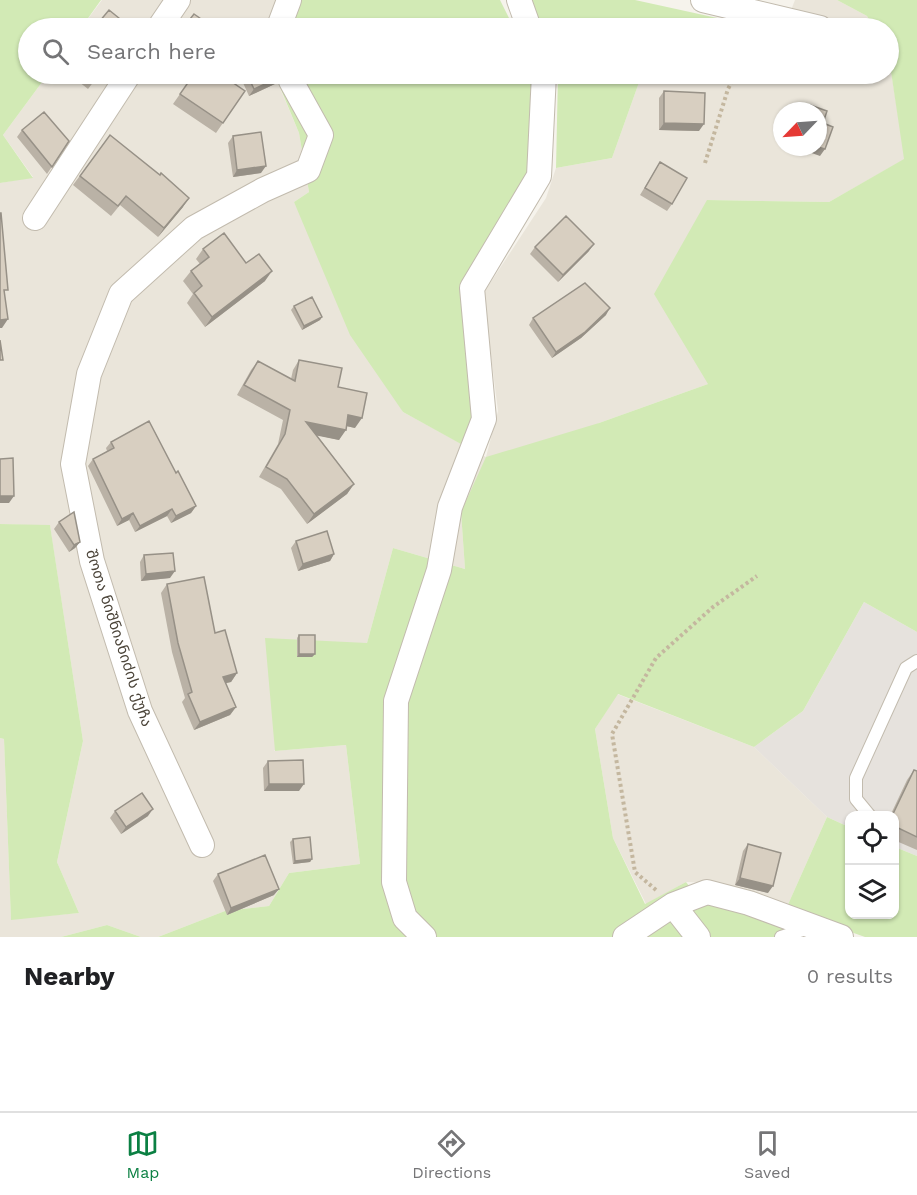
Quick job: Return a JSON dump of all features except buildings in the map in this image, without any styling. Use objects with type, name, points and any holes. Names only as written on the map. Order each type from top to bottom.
[{"type":"street","points":[[166,18],[178,0]]},
{"type":"street","points":[[282,18],[289,0]]},
{"type":"street","points":[[519,0],[525,18]]},
{"type":"street","points":[[703,0],[778,18]]},
{"type":"street","points":[[35,218],[122,84]]},
{"type":"street","name":"შოთა ნიშნიანიძის ქუჩა","points":[[202,845],[140,711],[92,561],[74,464],[88,374],[121,294],[194,228],[263,190],[308,170],[321,135],[293,84]]},
{"type":"street","points":[[424,937],[405,918],[394,882],[396,700],[439,570],[450,507],[484,419],[472,288],[539,176],[544,84]]},
{"type":"street","points":[[625,937],[672,905],[707,892],[749,903],[841,937]]},
{"type":"street","points":[[672,905],[698,937]]},
{"type":"lane","points":[[866,811],[856,799],[856,778],[906,668],[917,661]]},
{"type":"lane","points":[[781,937],[813,927]]},
{"type":"path","points":[[705,163],[731,84]]},
{"type":"path","points":[[672,905],[635,872],[612,734],[656,658],[712,607],[757,576]]},
{"type":"shaded area","points":[[102,0],[275,0],[275,18],[88,18]]},
{"type":"shaded area","points":[[795,0],[837,0],[868,18],[788,18]]},
{"type":"shaded area","points":[[41,84],[278,84],[299,133],[309,192],[294,202],[403,412],[486,457],[498,411],[483,294],[546,198],[556,168],[612,158],[638,84],[893,84],[905,159],[829,202],[707,200],[708,384],[599,423],[461,512],[465,569],[393,548],[367,643],[274,751],[346,745],[360,864],[289,873],[269,906],[225,911],[158,937],[141,937],[107,925],[61,937],[0,937],[0,738],[4,739],[11,919],[79,913],[57,862],[83,741],[50,526],[0,524],[0,183],[33,177],[3,135]]},
{"type":"shaded area","points":[[864,602],[917,632],[917,856],[899,849],[899,811],[845,811],[845,825],[827,817],[754,747],[803,711]]},
{"type":"shaded area","points":[[617,694],[754,747],[827,817],[786,909],[716,883],[686,882],[646,904],[613,838],[595,729]]},
{"type":"green space","points":[[0,0],[101,0],[88,18],[18,18],[18,84],[41,84],[3,135],[33,178],[0,183]]},
{"type":"green space","points":[[275,0],[500,0],[509,18],[275,18]]},
{"type":"green space","points":[[531,0],[635,0],[717,18],[538,18]]},
{"type":"green space","points":[[837,0],[917,0],[917,632],[864,602],[803,711],[754,747],[618,694],[595,729],[613,838],[645,904],[686,882],[703,904],[720,905],[819,937],[158,937],[225,911],[269,906],[289,873],[360,864],[346,745],[275,751],[265,638],[367,643],[393,548],[465,569],[461,512],[486,457],[599,423],[708,384],[654,294],[707,200],[829,202],[904,159],[893,84],[899,84],[899,18],[868,18]]},
{"type":"green space","points":[[279,84],[533,84],[528,172],[460,287],[474,419],[461,444],[403,412],[350,335],[294,202],[309,192],[299,133]]},
{"type":"green space","points":[[558,84],[638,84],[612,158],[556,168]]},
{"type":"green space","points":[[0,524],[50,525],[83,741],[57,862],[79,913],[11,920],[4,739],[0,738]]},
{"type":"green space","points":[[827,817],[845,825],[845,919],[899,919],[899,849],[917,856],[917,937],[865,937],[786,909]]},
{"type":"green space","points":[[107,925],[141,937],[61,937]]}]
